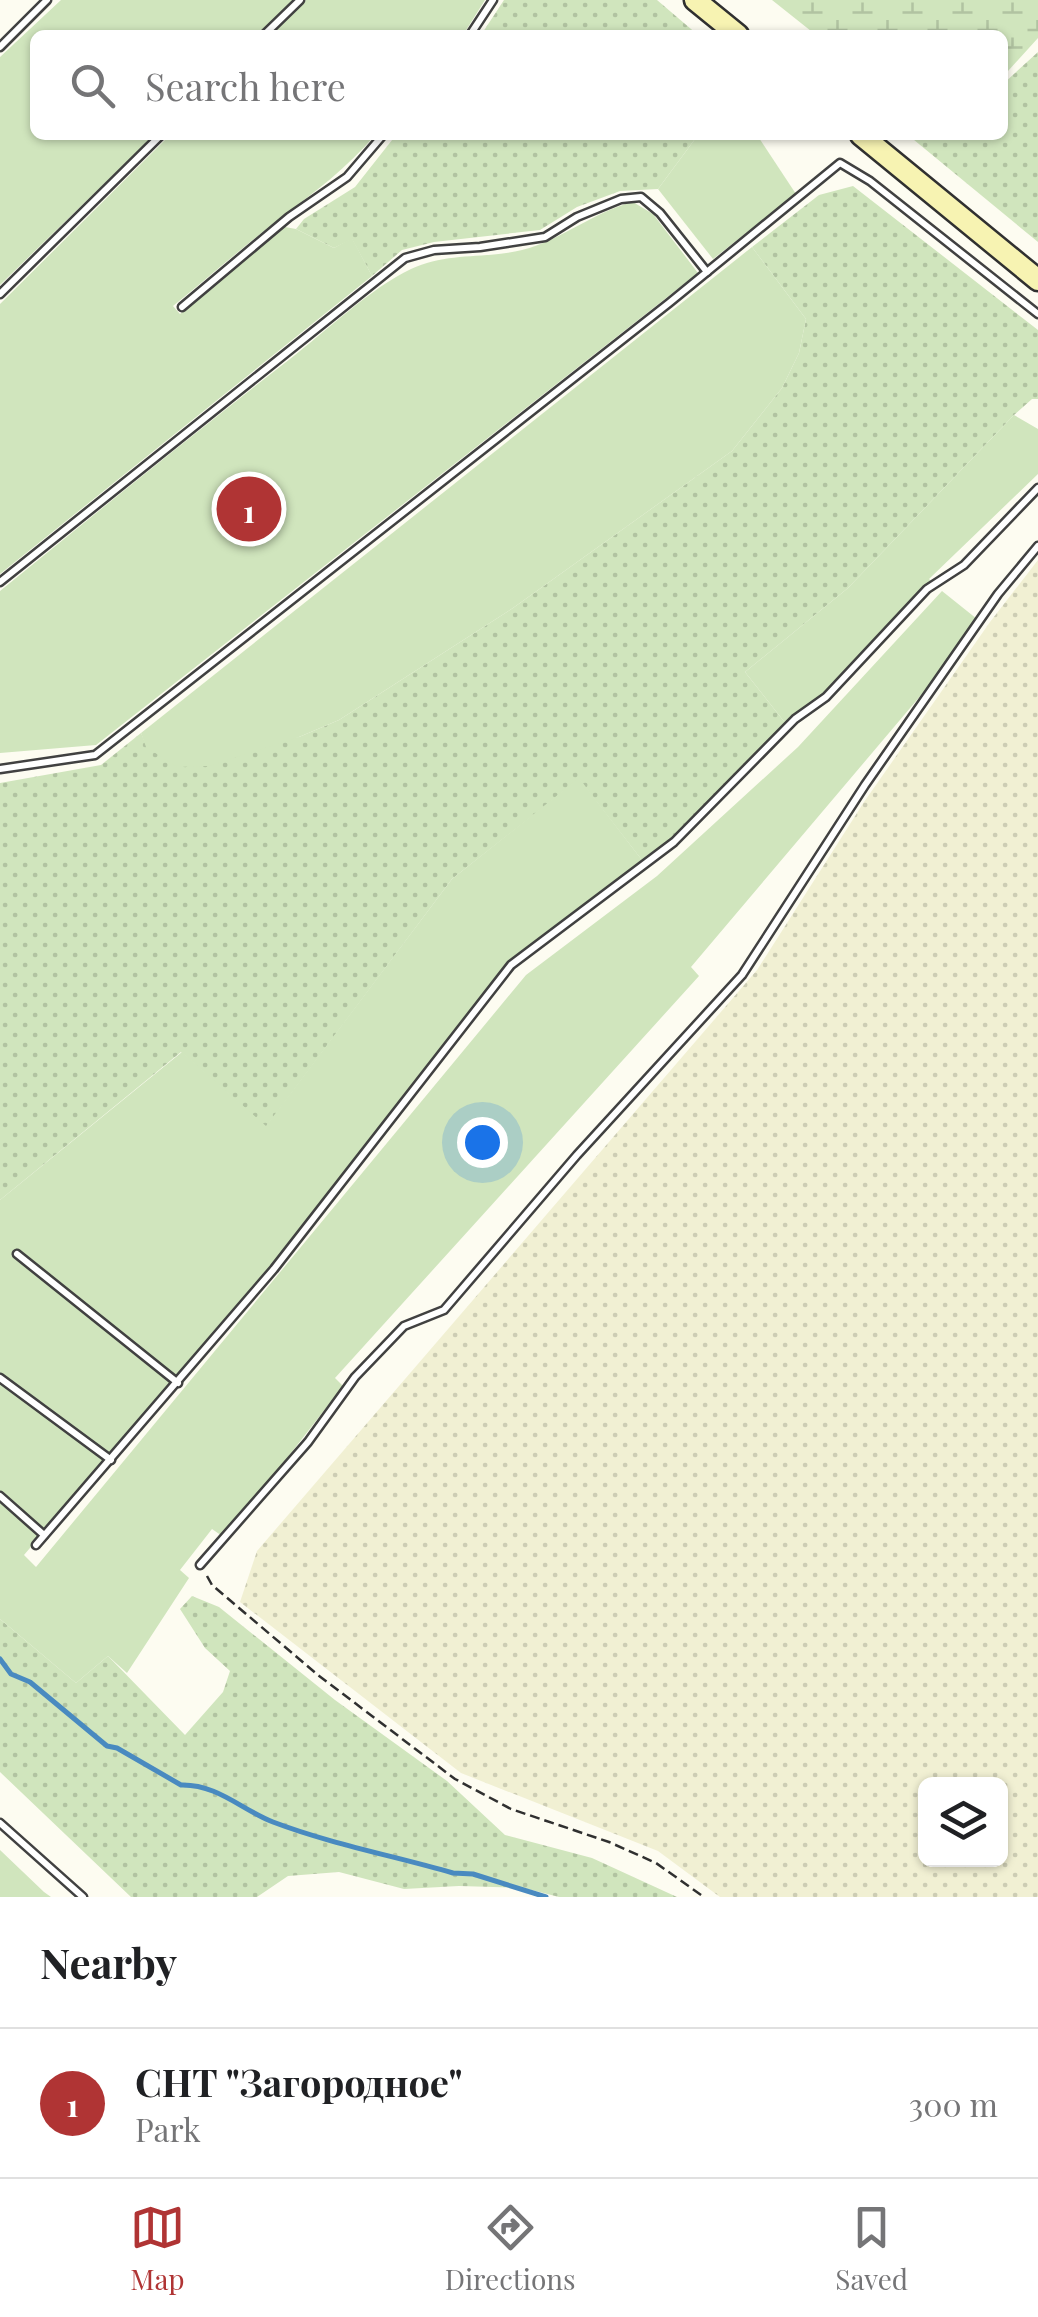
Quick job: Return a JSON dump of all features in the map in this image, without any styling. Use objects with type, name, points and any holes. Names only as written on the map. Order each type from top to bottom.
[{"type":"main road","points":[[695,0],[732,30]]},
{"type":"main road","points":[[866,140],[1038,280]]},
{"type":"lane","points":[[0,47],[48,0]]},
{"type":"lane","points":[[269,30],[300,0]]},
{"type":"lane","points":[[473,30],[494,0]]},
{"type":"lane","points":[[0,294],[156,140]]},
{"type":"lane","points":[[182,306],[289,217],[347,177],[379,140]]},
{"type":"lane","points":[[0,768],[95,754],[840,163],[870,181],[1038,314]]},
{"type":"lane","points":[[0,582],[405,258],[434,250],[545,237],[577,217],[620,199],[641,196],[660,213],[707,272]]},
{"type":"lane","points":[[36,1545],[274,1269],[511,965],[674,842],[795,719],[826,697],[926,589],[964,565],[1038,488]]},
{"type":"lane","points":[[200,1565],[308,1442],[355,1377],[404,1326],[444,1310],[577,1155],[742,975],[865,786],[998,594],[1038,546]]},
{"type":"lane","points":[[17,1254],[178,1383]]},
{"type":"lane","points":[[0,1378],[111,1460]]},
{"type":"lane","points":[[0,1496],[44,1535]]},
{"type":"lane","points":[[0,1824],[83,1897]]},
{"type":"path","points":[[200,1565],[212,1585],[318,1675],[455,1779],[510,1809],[640,1856],[704,1897]]},
{"type":"green space","points":[[61,0],[293,0],[262,30],[30,30],[30,140],[149,140],[0,285],[0,57]]},
{"type":"green space","points":[[306,0],[485,0],[466,30],[276,30]]},
{"type":"green space","points":[[504,0],[657,0],[692,30],[484,30]]},
{"type":"green space","points":[[772,0],[1038,0],[1038,38],[1008,71],[1008,30],[810,30]]},
{"type":"green space","points":[[1038,52],[1038,242],[914,140],[1008,140],[1008,79]]},
{"type":"green space","points":[[165,140],[370,140],[331,179],[173,306],[180,314],[285,227],[334,248],[352,238],[372,276],[0,574],[0,304]]},
{"type":"green space","points":[[392,140],[694,140],[658,189],[620,191],[577,207],[540,230],[434,242],[402,250],[372,276],[352,239],[334,248],[296,229],[304,219],[355,187]]},
{"type":"green space","points":[[694,140],[760,140],[796,194],[713,259],[658,189]]},
{"type":"green space","points":[[853,186],[1038,330],[1038,399],[1032,399],[1014,415],[848,588],[745,672],[790,729],[720,799],[645,864],[579,779],[452,879],[266,1127],[181,1052],[0,1200],[0,783],[101,765],[141,733],[147,747],[299,737],[339,720],[513,608],[732,451],[782,388],[799,353],[806,319],[752,247],[819,195]]},
{"type":"green space","points":[[633,202],[653,214],[698,273],[96,745],[0,753],[0,591],[396,277],[438,260],[522,250]]},
{"type":"green space","points":[[752,247],[806,319],[799,353],[782,388],[732,451],[513,608],[339,720],[209,766],[177,767],[146,747],[141,733]]},
{"type":"green space","points":[[1014,415],[1038,429],[1038,474],[929,579],[936,586],[850,677],[790,729],[745,672],[848,588]]},
{"type":"green space","points":[[1038,560],[1038,1897],[720,1897],[658,1851],[461,1773],[240,1602],[257,1551],[757,970],[864,802]]},
{"type":"green space","points":[[942,591],[982,623],[691,967],[699,976],[335,1378],[343,1386],[225,1538],[212,1529],[180,1570],[189,1578],[127,1673],[108,1656],[76,1683],[0,1619],[0,1200],[182,1052],[266,1126],[452,879],[579,778],[645,864],[514,963],[389,1127],[24,1555],[36,1567],[526,975],[657,876],[798,747]]},
{"type":"green space","points":[[192,1596],[219,1607],[335,1700],[447,1781],[505,1835],[592,1858],[677,1897],[559,1897],[524,1888],[459,1886],[404,1889],[339,1872],[288,1876],[257,1897],[131,1897],[0,1772],[0,1619],[76,1683],[108,1656],[185,1735],[223,1692],[230,1671],[205,1648],[180,1609]]},
{"type":"green space","points":[[0,1850],[44,1892],[51,1897],[0,1897]]},
{"type":"waterway","points":[[0,1659],[11,1674],[30,1682],[107,1746],[181,1785],[206,1789],[273,1822],[317,1837],[453,1873],[473,1874],[546,1897]]},
{"type":"place","name":"СНТ \"Загородное\"","points":[[249,509]]}]
